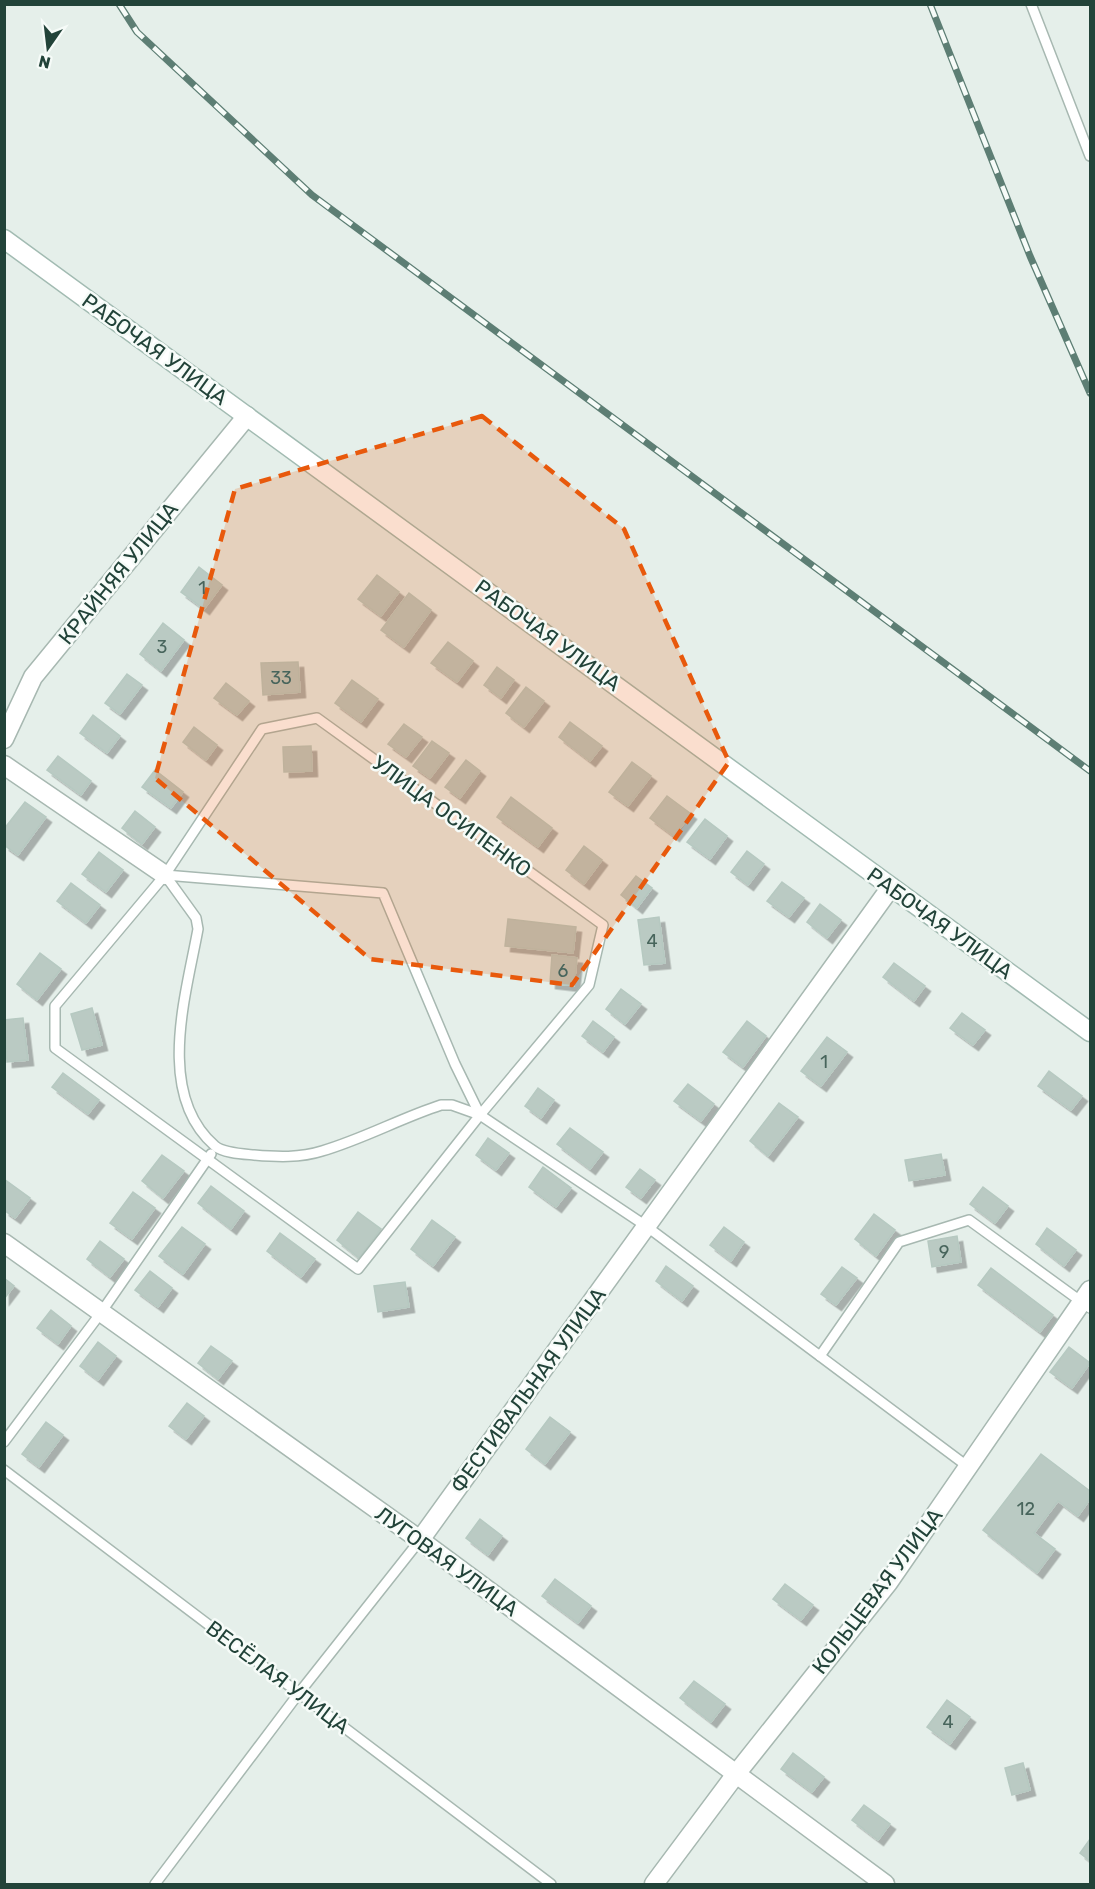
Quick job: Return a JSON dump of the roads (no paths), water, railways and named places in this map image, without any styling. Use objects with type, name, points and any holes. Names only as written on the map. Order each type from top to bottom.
[{"type":"street","name":"РАБОЧАЯ УЛИЦА","points":[[4,239],[1090,1032]]},
{"type":"street","name":"КРАЙНЯЯ УЛИЦА","points":[[4,739],[33,677],[247,416]]},
{"type":"street","points":[[4,765],[165,875]]},
{"type":"street","name":"ФЕСТИВАЛЬНАЯ УЛИЦА","points":[[420,1540],[891,887]]},
{"type":"street","name":"ЛУГОВАЯ УЛИЦА","points":[[4,1243],[100,1314],[420,1540],[885,1884]]},
{"type":"street","name":"КОЛЬЦЕВАЯ УЛИЦА","points":[[654,1884],[736,1774],[888,1583],[967,1466],[1088,1299]]},
{"type":"lane","points":[[1031,4],[1090,156]]},
{"type":"lane","name":"УЛИЦА ОСИПЕНКО","points":[[317,718],[603,925],[589,985],[480,1115],[358,1269],[55,1048],[55,1006],[165,875],[262,729],[317,718]]},
{"type":"lane","points":[[165,875],[383,893],[455,1064],[480,1115]]},
{"type":"lane","points":[[165,875],[193,913],[198,929],[178,1067],[182,1094],[196,1122],[216,1147],[244,1154],[282,1157],[321,1152],[441,1105],[452,1105],[480,1115],[646,1226],[967,1466]]},
{"type":"lane","points":[[4,1442],[100,1314],[216,1147]]},
{"type":"lane","points":[[820,1356],[899,1242],[969,1220],[1088,1299]]},
{"type":"lane","name":"ВЕСЁЛАЯ УЛИЦА","points":[[4,1470],[551,1884]]},
{"type":"lane","name":"ФЕСТИВАЛЬНАЯ УЛИЦА","points":[[155,1884],[299,1693],[420,1540]]},
{"type":"railway","points":[[119,4],[137,32],[312,195],[1090,771]]},
{"type":"railway","points":[[930,4],[1030,256],[1090,393]]}]
